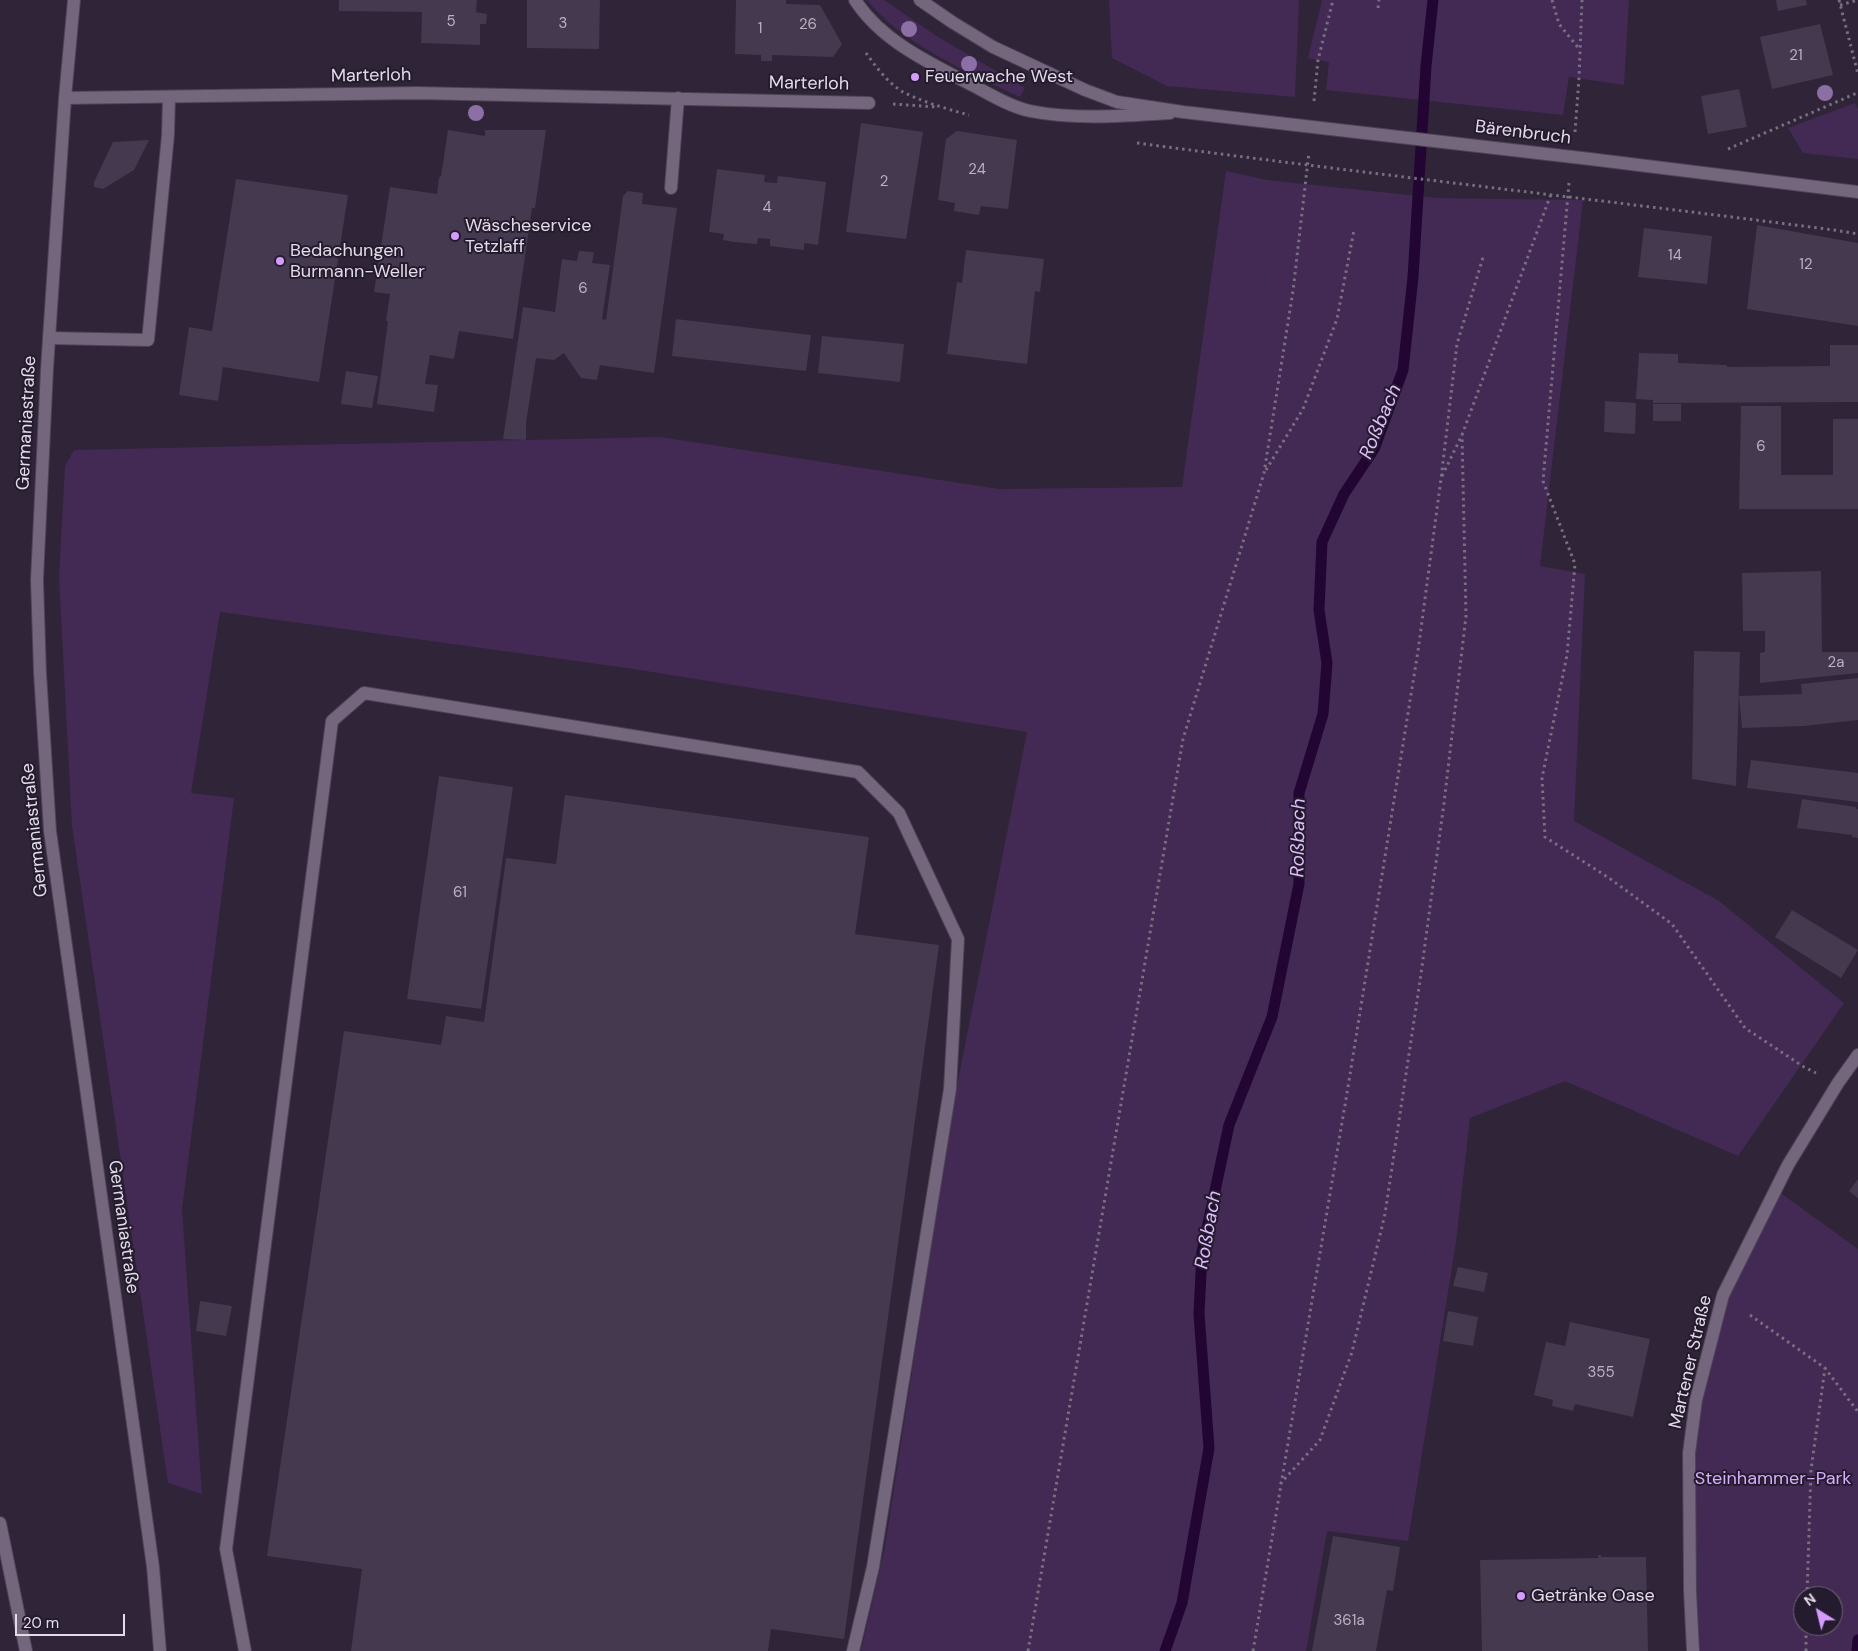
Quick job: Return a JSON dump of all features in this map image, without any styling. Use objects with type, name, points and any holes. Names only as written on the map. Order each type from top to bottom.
[{"type":"street","name":"Germaniastraße","points":[[74,0],[65,98],[49,338],[37,580],[40,673],[50,831],[153,1567],[160,1651]]},
{"type":"street","name":"Bärenbruch","points":[[855,0],[872,22],[896,42],[982,90],[1028,111],[1065,115],[1123,116],[1183,112]]},
{"type":"street","name":"Bärenbruch","points":[[920,0],[993,47],[1085,90],[1117,102],[1183,112],[1858,192]]},
{"type":"street","name":"Marterloh","points":[[65,98],[417,93],[868,103]]},
{"type":"street","points":[[49,338],[148,340],[168,135],[168,97]]},
{"type":"street","points":[[671,188],[678,98]]},
{"type":"street","points":[[245,1651],[226,1549],[332,721],[364,694],[858,772],[899,813],[958,938],[950,1088],[873,1567],[853,1651]]},
{"type":"street","name":"Martener Straße","points":[[1693,1651],[1690,1581],[1689,1453],[1696,1400],[1723,1296],[1784,1173],[1838,1083],[1858,1055]]},
{"type":"street","points":[[0,1523],[26,1651]]},
{"type":"path","points":[[1311,127],[1318,60],[1333,0]]},
{"type":"path","points":[[1378,8],[1379,0]]},
{"type":"path","points":[[1552,0],[1559,24],[1580,50]]},
{"type":"path","points":[[1573,157],[1582,0]]},
{"type":"path","points":[[1839,0],[1858,74]]},
{"type":"path","points":[[1840,6],[1858,0]]},
{"type":"path","points":[[1725,150],[1858,94]]},
{"type":"path","name":"Marterloh","points":[[868,103],[940,107]]},
{"type":"path","points":[[1371,173],[1567,196],[1858,234]]},
{"type":"path","points":[[1028,1651],[1183,739],[1264,473],[1293,291],[1306,178]]},
{"type":"path","points":[[1441,479],[1462,435],[1551,194]]},
{"type":"path","points":[[1567,196],[1543,481],[1575,564],[1567,655],[1542,778],[1545,837],[1609,878],[1672,924],[1745,1028],[1804,1067],[1838,1083]]},
{"type":"path","points":[[1264,473],[1303,409],[1337,319],[1354,230]]},
{"type":"path","points":[[1253,1651],[1416,661],[1457,344],[1484,254]]},
{"type":"path","points":[[1280,1484],[1320,1440],[1352,1352],[1385,1214],[1421,974],[1466,616],[1462,435]]},
{"type":"path","points":[[1750,1314],[1825,1368],[1858,1412]]},
{"type":"path","points":[[1807,1586],[1811,1470],[1825,1368]]},
{"type":"path","points":[[1806,1636],[1806,1651]]},
{"type":"green space","points":[[867,0],[884,0],[938,37],[1025,88],[1020,97],[960,68],[917,43],[881,15]]},
{"type":"green space","points":[[1109,0],[1299,0],[1295,97],[1167,86],[1112,58]]},
{"type":"green space","points":[[1322,0],[1629,0],[1624,85],[1569,77],[1563,115],[1326,90],[1329,62],[1308,58]]},
{"type":"green space","points":[[1855,103],[1858,110],[1858,159],[1803,153],[1788,128]]},
{"type":"green space","points":[[1226,171],[1267,180],[1437,198],[1583,200],[1540,566],[1585,574],[1574,821],[1719,901],[1844,1003],[1738,1156],[1565,1081],[1470,1118],[1456,1242],[1408,1541],[1327,1531],[1306,1651],[861,1651],[885,1547],[952,1111],[1027,732],[627,668],[220,612],[191,793],[234,798],[182,1209],[202,1494],[168,1483],[72,826],[59,577],[65,466],[74,450],[660,437],[999,489],[1182,487]]},
{"type":"green space","name":"Steinhammer-Park","points":[[1775,1189],[1858,1249],[1858,1651],[1693,1651],[1689,1453],[1723,1295]]},
{"type":"building","points":[[339,0],[477,0],[476,12],[487,14],[486,24],[480,24],[480,45],[421,43],[422,12],[339,11]]},
{"type":"building","points":[[527,0],[600,0],[599,49],[527,48]]},
{"type":"building","points":[[736,0],[786,0],[786,4],[820,5],[842,44],[833,57],[772,55],[772,61],[761,61],[761,55],[735,54]]},
{"type":"building","points":[[1776,0],[1806,0],[1807,5],[1778,11]]},
{"type":"building","points":[[1820,24],[1833,75],[1772,89],[1760,37]]},
{"type":"building","points":[[1739,89],[1747,127],[1708,134],[1701,96]]},
{"type":"building","points":[[861,123],[923,132],[906,239],[846,232]]},
{"type":"building","points":[[448,130],[485,136],[485,130],[546,130],[535,208],[532,208],[513,339],[459,331],[454,359],[430,355],[425,384],[438,385],[434,412],[377,404],[390,294],[374,292],[390,187],[437,194]]},
{"type":"building","points":[[957,131],[1017,140],[1008,209],[981,206],[979,215],[954,211],[955,203],[938,200],[946,139]]},
{"type":"building","points":[[149,140],[134,170],[103,189],[94,187],[94,182],[113,142]]},
{"type":"building","points":[[717,169],[765,175],[764,182],[777,183],[778,176],[826,182],[818,245],[804,243],[804,250],[770,246],[770,239],[758,238],[757,244],[733,242],[723,240],[724,234],[709,232]]},
{"type":"building","name":"Bedachungen Burmann-Weller","points":[[236,179],[348,195],[319,382],[223,367],[218,401],[179,395],[189,327],[212,331]]},
{"type":"building","points":[[628,191],[643,193],[642,204],[677,208],[654,373],[600,365],[597,380],[581,378],[564,353],[554,360],[536,358],[526,423],[526,440],[503,439],[523,307],[555,312],[562,259],[577,261],[579,251],[594,252],[592,263],[610,265],[602,319],[606,320],[623,196]]},
{"type":"building","points":[[1757,225],[1858,243],[1858,326],[1747,309]]},
{"type":"building","points":[[1644,228],[1712,236],[1707,284],[1638,277]]},
{"type":"building","points":[[966,250],[1044,259],[1040,292],[1035,291],[1027,364],[947,354],[957,282],[962,283]]},
{"type":"building","points":[[676,319],[811,335],[806,371],[672,356]]},
{"type":"building","points":[[822,336],[904,344],[900,382],[818,373]]},
{"type":"building","points":[[1830,345],[1858,345],[1858,402],[1653,403],[1653,400],[1636,399],[1639,353],[1678,354],[1678,363],[1727,365],[1727,367],[1830,366]]},
{"type":"building","points":[[346,371],[378,376],[372,408],[341,404]]},
{"type":"building","points":[[1605,401],[1636,403],[1635,434],[1604,432]]},
{"type":"building","points":[[1653,404],[1681,404],[1681,421],[1653,421]]},
{"type":"building","points":[[1741,406],[1781,406],[1781,475],[1833,475],[1833,419],[1858,419],[1858,509],[1739,509]]},
{"type":"building","points":[[1821,571],[1822,652],[1858,652],[1858,673],[1760,683],[1760,653],[1765,652],[1765,631],[1743,631],[1742,573]]},
{"type":"building","points":[[1694,651],[1740,652],[1736,786],[1692,779]]},
{"type":"building","points":[[1858,678],[1858,720],[1804,726],[1742,728],[1739,696],[1802,694],[1801,684]]},
{"type":"building","points":[[1751,760],[1858,773],[1858,802],[1747,788]]},
{"type":"building","points":[[439,776],[513,787],[481,1009],[407,999]]},
{"type":"building","points":[[565,795],[869,837],[855,934],[939,945],[844,1639],[771,1629],[768,1651],[351,1651],[362,1569],[267,1556],[344,1031],[441,1045],[446,1016],[484,1022],[506,858],[556,864]]},
{"type":"building","points":[[1802,799],[1856,807],[1858,809],[1858,838],[1852,837],[1852,835],[1797,828]]},
{"type":"building","points":[[1792,910],[1858,950],[1841,978],[1775,937]]},
{"type":"building","points":[[1858,1179],[1858,1198],[1849,1191]]},
{"type":"building","points":[[1458,1267],[1488,1273],[1484,1292],[1453,1286]]},
{"type":"building","points":[[200,1301],[232,1306],[226,1336],[196,1331]]},
{"type":"building","points":[[1448,1311],[1478,1317],[1473,1346],[1443,1341]]},
{"type":"building","points":[[1570,1322],[1650,1339],[1633,1417],[1575,1404],[1573,1411],[1552,1406],[1553,1400],[1534,1395],[1546,1342],[1565,1346]]},
{"type":"building","points":[[1333,1536],[1400,1547],[1393,1591],[1387,1590],[1376,1651],[1312,1651]]},
{"type":"building","points":[[1598,1555],[1601,1555],[1601,1557],[1646,1557],[1648,1651],[1482,1651],[1480,1560],[1598,1558]]},
{"type":"waterway","name":"Roßbach","points":[[1165,1651],[1182,1603],[1209,1448],[1199,1314],[1202,1252],[1229,1125],[1272,1017],[1299,884],[1299,793],[1323,714],[1327,663],[1319,610],[1322,542],[1344,494],[1374,449],[1403,370],[1413,277],[1426,66],[1433,0]]},
{"type":"waterway","points":[[1857,1651],[1858,1640]]},
{"type":"place","name":"Feuerwache West","points":[[915,77]]},
{"type":"place","name":"Wäscheservice Tetzlaff","points":[[455,236]]},
{"type":"place","name":"Bedachungen Burmann-Weller","points":[[280,261]]},
{"type":"place","name":"Getränke Oase","points":[[1521,1596]]}]
